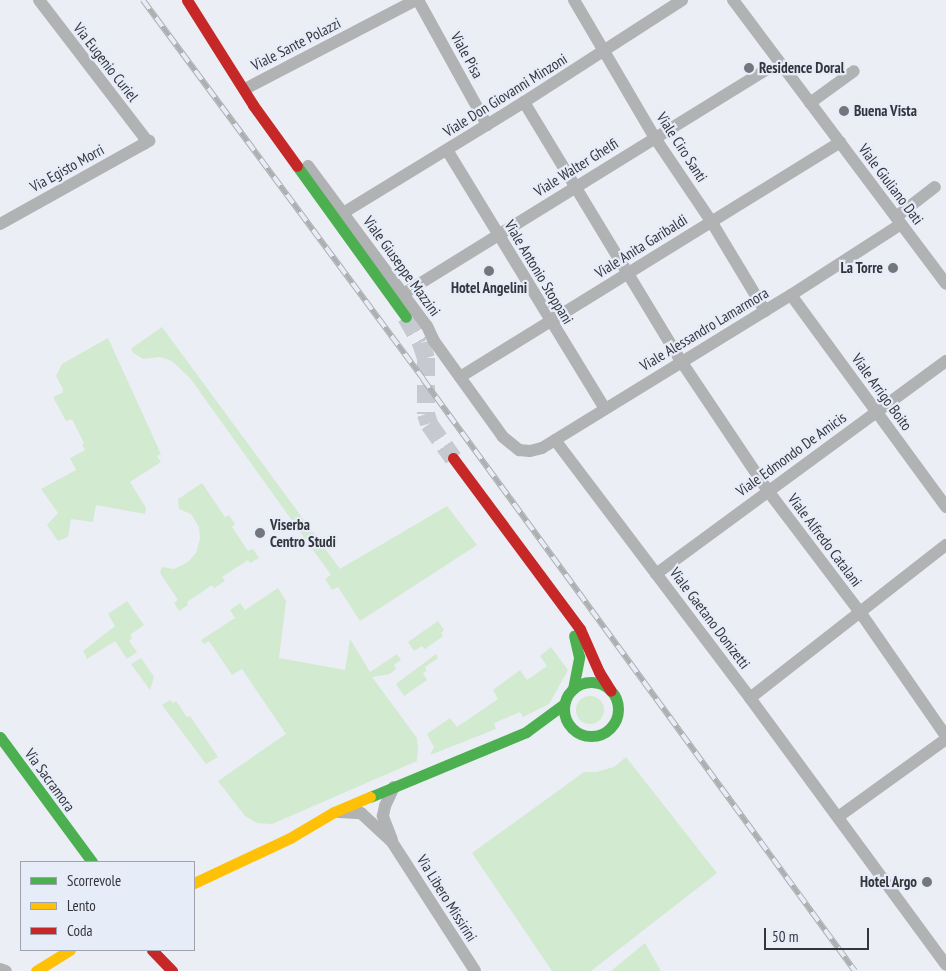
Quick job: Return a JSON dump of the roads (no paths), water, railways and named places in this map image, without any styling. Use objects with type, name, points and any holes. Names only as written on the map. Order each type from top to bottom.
[{"type":"street","name":"Via Eugenio Curiel","points":[[39,0],[147,143]]},
{"type":"street","name":"Viale Giuseppe Mazzini","points":[[187,0],[253,105],[406,317]]},
{"type":"street","name":"Viale Sante Polazzi","points":[[244,89],[417,0]]},
{"type":"street","name":"Viale Pisa","points":[[417,0],[487,125]]},
{"type":"street","name":"Viale Ciro Santi","points":[[574,0],[603,53],[655,138],[711,221],[765,311]]},
{"type":"street","name":"Viale Don Giovanni Minzoni","points":[[343,213],[603,53],[682,0]]},
{"type":"street","name":"Viale Giuliano Dati","points":[[733,0],[946,284]]},
{"type":"street","name":"Viale Walter Ghelfi","points":[[403,294],[767,69]]},
{"type":"street","points":[[810,103],[854,71]]},
{"type":"street","name":"Viale Alfredo Catalani","points":[[524,102],[577,186],[681,361],[768,491],[860,612],[946,738]]},
{"type":"street","name":"Viale Giuseppe Mazzini","points":[[253,105],[278,128],[403,294],[503,437],[519,450]]},
{"type":"street","name":"Viale Anita Garibaldi","points":[[460,377],[840,142]]},
{"type":"street","name":"Via Egisto Morri","points":[[0,224],[147,143]]},
{"type":"street","name":"Viale Antonio Stoppani","points":[[447,150],[550,322],[605,409]]},
{"type":"street","name":"Viale Alessandro Lamarmora","points":[[519,450],[530,451],[542,448],[681,361],[791,296],[898,220],[935,187]]},
{"type":"street","name":"Viale Arrigo Boito","points":[[791,296],[946,507]]},
{"type":"street","name":"Viale Edmondo De Amicis","points":[[656,574],[946,361]]},
{"type":"street","name":"Viale Gaetano Donizetti","points":[[555,440],[750,698],[946,965]]},
{"type":"street","points":[[453,458],[580,629],[599,672],[618,707],[615,722],[610,728],[596,735],[587,735],[571,727],[512,738]]},
{"type":"street","points":[[750,698],[946,545]]},
{"type":"street","points":[[195,883],[290,838],[334,812],[526,732],[564,704],[573,689],[578,657],[566,612]]},
{"type":"street","points":[[573,689],[588,682],[597,683],[611,692]]},
{"type":"street","points":[[564,704],[567,720],[571,727]]},
{"type":"street","name":"Via Sacramora","points":[[0,737],[91,861]]},
{"type":"street","points":[[838,817],[946,738]]},
{"type":"street","name":"Via Libero Missirini","points":[[392,842],[384,816],[385,806],[394,788]]},
{"type":"street","name":"Via Libero Missirini","points":[[334,812],[361,814],[392,842],[433,902],[445,927],[475,971]]},
{"type":"street","points":[[195,871],[262,842],[306,827]]},
{"type":"street","name":"Via Sacramora","points":[[76,840],[104,861]]},
{"type":"street","points":[[39,970],[68,951]]},
{"type":"street","points":[[153,951],[172,971]]},
{"type":"street","points":[[170,951],[177,971]]},
{"type":"street","points":[[0,968],[6,971]]},
{"type":"tunnel","points":[[406,317],[421,343],[426,358],[426,414],[429,424],[453,458]]},
{"type":"railway","points":[[143,0],[423,379],[855,971]]},
{"type":"place","name":"Residence Doral","points":[[749,68]]},
{"type":"place","name":"Buena Vista","points":[[844,111]]},
{"type":"place","name":"La Torre","points":[[893,268]]},
{"type":"place","name":"Hotel Angelini","points":[[489,271]]},
{"type":"place","name":"Viserba Centro Studi","points":[[260,533]]},
{"type":"place","name":"Hotel Argo","points":[[927,882]]}]
